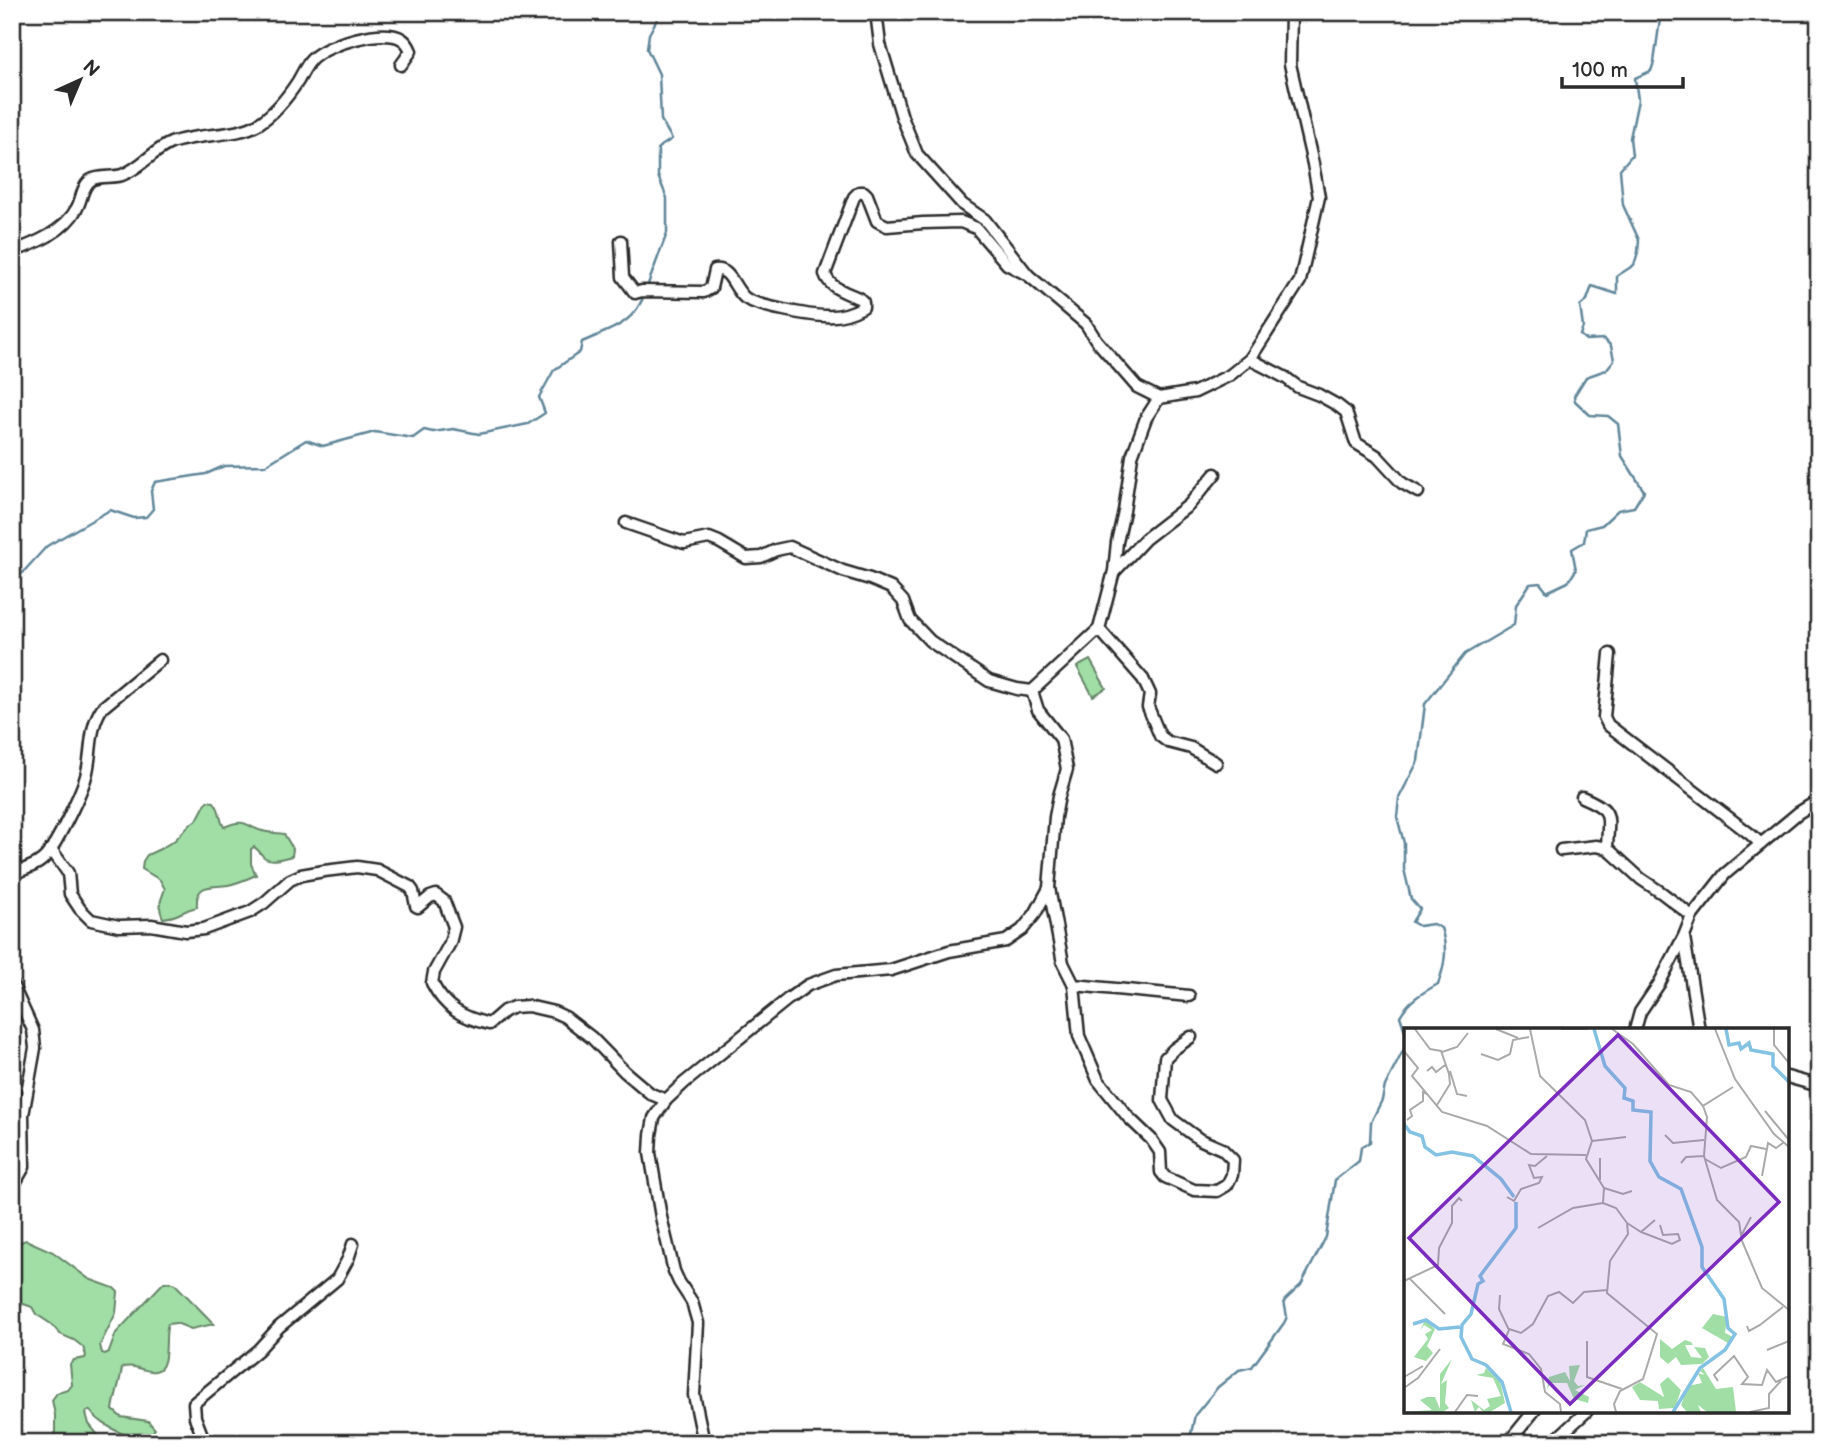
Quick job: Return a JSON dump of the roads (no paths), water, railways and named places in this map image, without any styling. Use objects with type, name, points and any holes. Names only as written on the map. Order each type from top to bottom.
[{"type":"street","points":[[876,12],[880,44],[902,117],[917,154],[963,205],[985,219],[1028,275],[1086,324],[1116,365],[1137,387],[1159,398],[1195,392],[1230,375],[1250,359],[1300,281],[1319,197],[1290,64],[1291,12]]},
{"type":"street","points":[[12,252],[34,244],[68,221],[77,208],[85,186],[92,178],[120,176],[138,168],[168,144],[193,137],[247,130],[260,123],[285,101],[312,59],[333,46],[383,35],[400,37],[411,51],[401,65]]},
{"type":"street","points":[[621,241],[623,277],[635,293],[704,292],[711,288],[715,270],[722,270],[748,300],[827,316],[853,313],[863,307],[863,302],[834,287],[825,274],[854,197],[859,192],[864,192],[877,221],[887,226],[961,222],[976,228],[1007,264],[1028,275]]},
{"type":"street","points":[[1250,359],[1346,412],[1356,443],[1377,456],[1402,482],[1418,492]]},
{"type":"street","points":[[1032,691],[1099,629],[1114,571],[1132,456],[1146,418],[1159,398]]},
{"type":"street","points":[[1114,571],[1145,539],[1189,505],[1215,474]]},
{"type":"street","points":[[626,523],[684,542],[709,538],[747,558],[761,557],[790,547],[843,571],[870,579],[891,588],[903,601],[910,620],[930,641],[989,681],[1032,691]]},
{"type":"street","points":[[1099,629],[1143,679],[1150,694],[1148,707],[1160,736],[1168,743],[1191,748],[1216,763]]},
{"type":"street","points":[[1610,654],[1604,717],[1608,725],[1761,844]]},
{"type":"street","points":[[12,874],[41,861],[51,849],[88,772],[96,716],[107,703],[160,660]]},
{"type":"street","points":[[1032,691],[1038,710],[1061,738],[1067,769],[1055,817],[1049,888],[1063,964],[1074,985],[1079,1035],[1098,1080],[1160,1152],[1161,1172],[1164,1177],[1194,1190],[1217,1191],[1227,1185],[1232,1175],[1233,1160],[1222,1149],[1199,1139],[1173,1120],[1162,1100],[1165,1058],[1191,1038]]},
{"type":"street","points":[[1582,797],[1606,810],[1607,848]]},
{"type":"street","points":[[1636,1028],[1640,1012],[1659,984],[1692,916],[1725,874],[1819,800]]},
{"type":"street","points":[[1561,850],[1596,846],[1607,848],[1641,879],[1692,916]]},
{"type":"street","points":[[51,849],[68,873],[71,894],[91,920],[119,926],[151,925],[186,931],[205,929],[250,912],[290,880],[301,875],[357,867],[377,870],[410,887],[418,907],[436,895],[444,901],[454,927],[450,943],[434,972],[432,983],[437,993],[454,1011],[489,1024],[514,1007],[528,1006],[554,1012],[592,1038],[651,1094],[666,1100]]},
{"type":"street","points":[[704,1443],[694,1395],[698,1322],[692,1302],[674,1270],[661,1217],[650,1153],[654,1118],[666,1100],[684,1083],[808,985],[836,975],[891,970],[949,951],[1006,941],[1022,930],[1035,914],[1049,888]]},
{"type":"street","points":[[1684,936],[1699,1028]]},
{"type":"street","points":[[12,984],[33,1030],[35,1048],[23,1115],[24,1167],[12,1188]]},
{"type":"street","points":[[1074,985],[1189,996]]},
{"type":"street","points":[[1789,1078],[1819,1086]]},
{"type":"street","points":[[205,1443],[195,1417],[194,1403],[337,1279],[353,1244]]},
{"type":"street","points":[[1508,1443],[1532,1413]]},
{"type":"street","points":[[1552,1443],[1585,1413]]},
{"type":"waterway","points":[[647,287],[667,233],[667,198],[658,176],[658,148],[672,139],[661,120],[659,74],[647,49],[649,34],[661,12]]},
{"type":"waterway","points":[[1404,1028],[1400,1016],[1412,1001],[1438,984],[1445,956],[1441,928],[1433,924],[1419,926],[1412,922],[1420,909],[1411,899],[1404,869],[1404,843],[1397,817],[1399,798],[1418,761],[1425,704],[1465,654],[1514,625],[1516,605],[1530,584],[1540,583],[1547,592],[1568,582],[1576,570],[1572,549],[1584,542],[1586,529],[1602,525],[1618,510],[1634,507],[1644,491],[1622,456],[1618,424],[1608,416],[1590,415],[1575,401],[1574,396],[1586,377],[1606,370],[1614,360],[1611,346],[1604,339],[1586,340],[1580,335],[1583,327],[1580,306],[1587,300],[1592,286],[1617,294],[1617,276],[1634,265],[1638,252],[1639,240],[1623,205],[1620,169],[1632,155],[1630,138],[1638,100],[1635,78],[1651,71],[1661,12]]},
{"type":"waterway","points":[[12,582],[47,546],[110,510],[134,518],[146,517],[153,509],[151,491],[155,482],[206,474],[224,466],[266,465],[306,440],[323,446],[375,432],[413,438],[424,430],[433,432],[453,429],[479,434],[528,424],[545,413],[539,397],[554,370],[580,352],[582,342],[627,320],[645,293]]},
{"type":"waterway","points":[[1189,1443],[1195,1415],[1218,1387],[1239,1370],[1252,1367],[1284,1323],[1287,1317],[1284,1301],[1301,1285],[1326,1237],[1335,1180],[1359,1161],[1361,1147],[1370,1142],[1371,1122],[1404,1049]]}]
